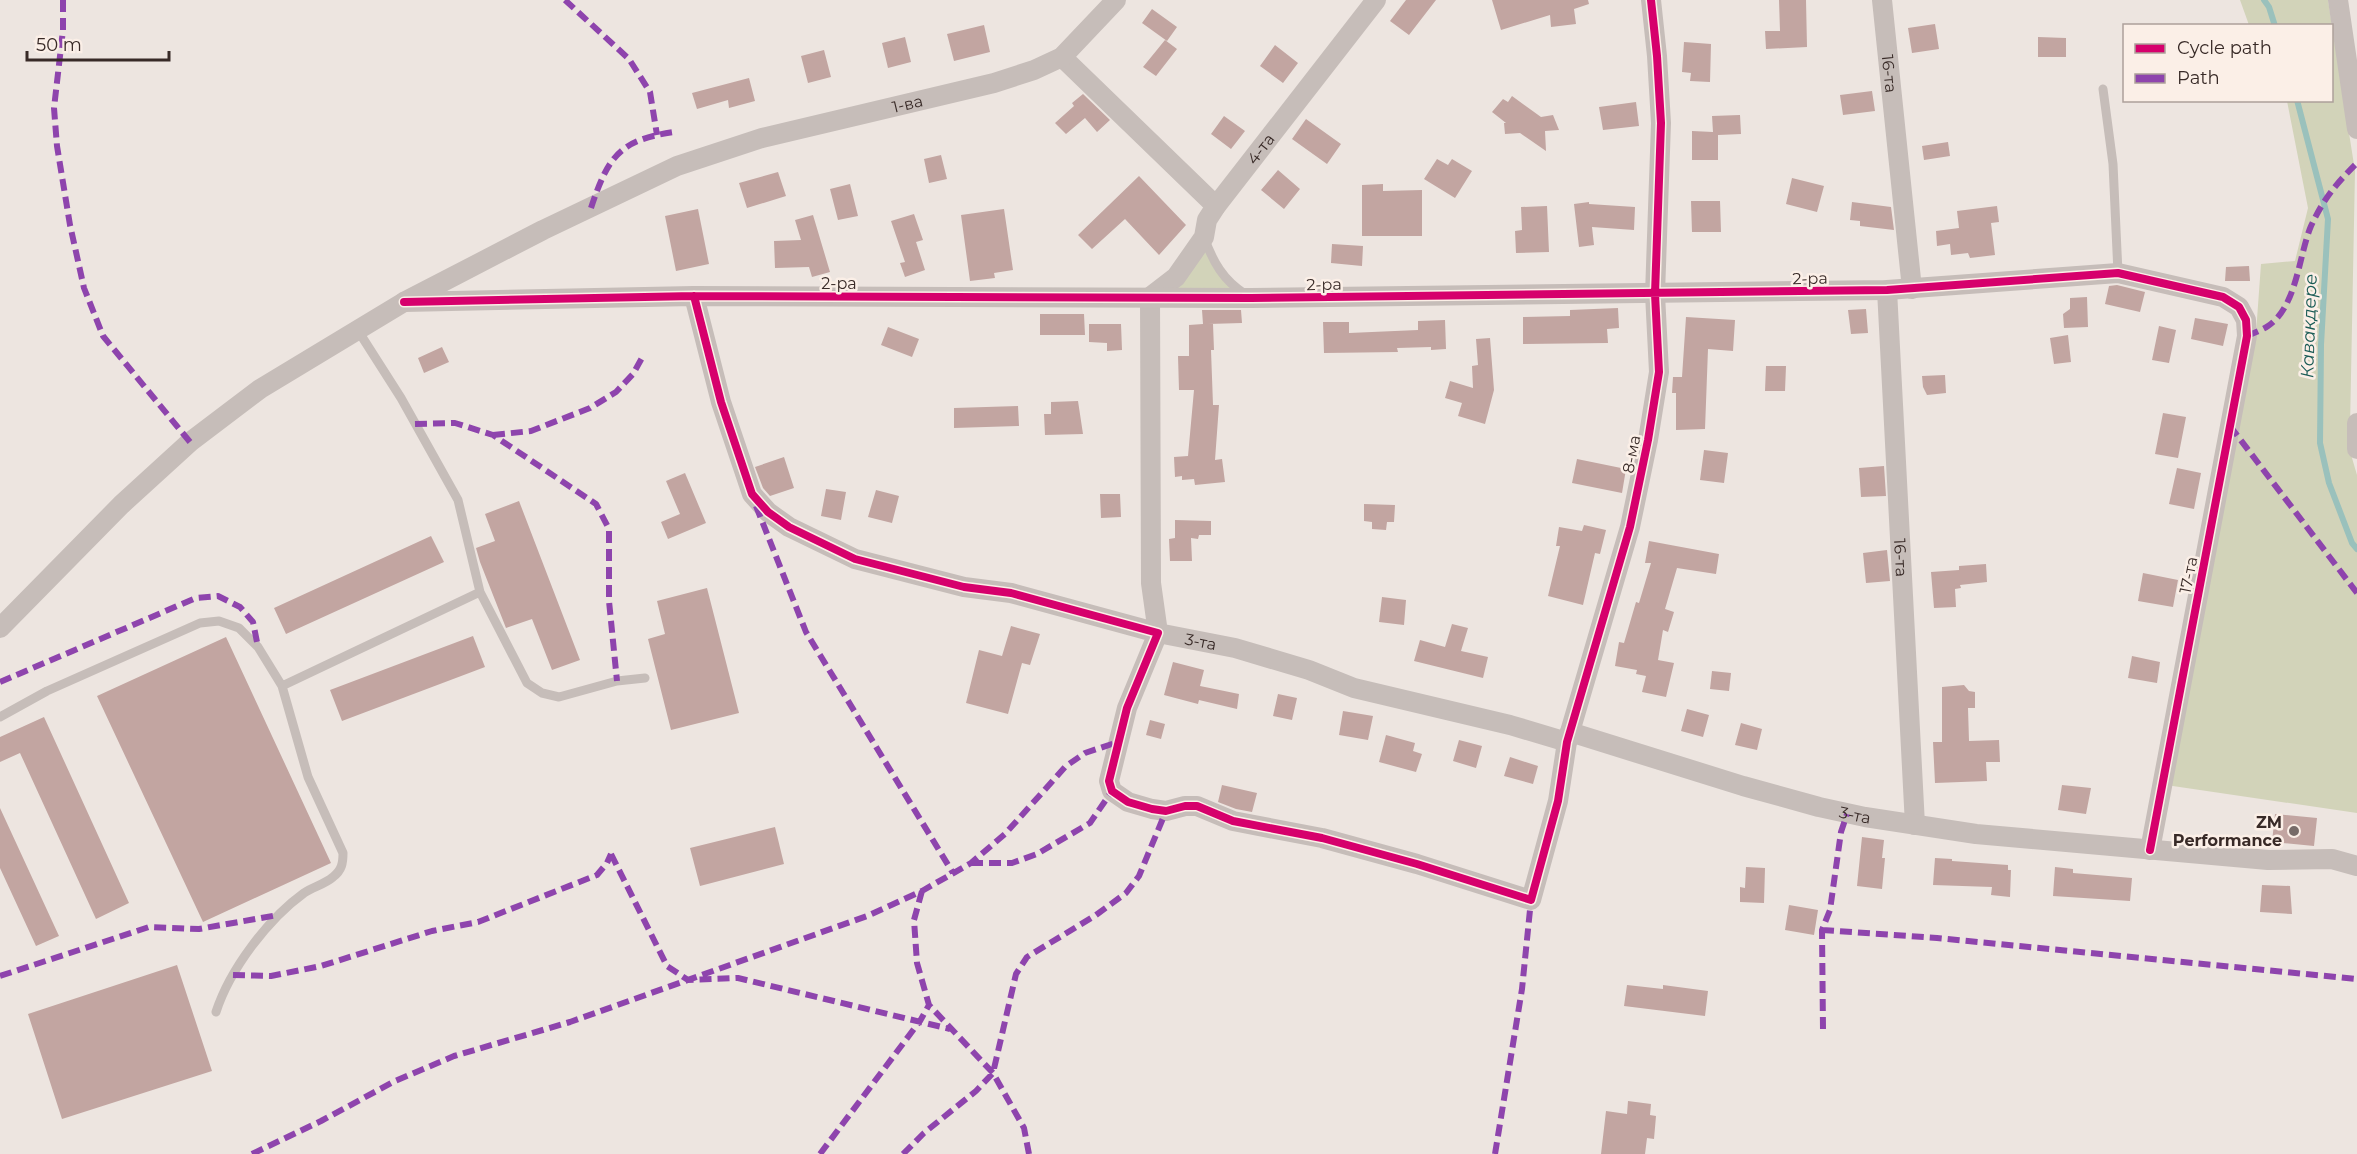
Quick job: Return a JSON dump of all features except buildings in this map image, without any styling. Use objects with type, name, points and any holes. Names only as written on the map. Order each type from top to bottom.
[{"type":"street","name":"1-ва","points":[[0,628],[121,505],[190,442],[260,389],[404,302],[543,230],[677,166],[762,138],[994,83],[1034,70],[1062,57],[1116,0]]},
{"type":"street","name":"4-та","points":[[1150,297],[1176,277],[1204,237],[1208,220],[1216,206],[1376,0]]},
{"type":"street","name":"8-ма","points":[[1158,633],[1127,708],[1109,780],[1112,790],[1128,802],[1166,812],[1185,806],[1197,806],[1233,821],[1322,838],[1417,864],[1531,900],[1558,801],[1568,737],[1630,527],[1659,372],[1655,294],[1661,177],[1661,123],[1658,56],[1651,0]]},
{"type":"street","name":"16-та","points":[[1882,0],[1912,289]]},
{"type":"street","points":[[2338,0],[2357,129]]},
{"type":"street","points":[[1062,57],[1216,206]]},
{"type":"street","name":"2-ра","points":[[404,302],[694,296],[1251,298],[1655,294],[1912,289],[2118,273],[2223,297],[2239,307]]},
{"type":"street","name":"16-та","points":[[1887,290],[1915,825]]},
{"type":"street","name":"3-та","points":[[694,296],[721,402],[752,494],[768,512],[789,527],[855,559],[964,587],[1011,593],[1158,633],[1235,648],[1309,670],[1354,688],[1568,737],[1818,807],[1976,834],[2268,860],[2331,859],[2357,867]]},
{"type":"street","points":[[1150,297],[1151,583],[1158,633]]},
{"type":"street","name":"17-та","points":[[2150,850],[2247,336],[2246,320],[2239,307]]},
{"type":"street","points":[[2357,423],[2357,449]]},
{"type":"lane","points":[[2103,89],[2113,164],[2118,273]]},
{"type":"lane","points":[[1204,237],[1218,269],[1233,286],[1251,298]]},
{"type":"lane","points":[[357,329],[401,398],[458,500],[480,592],[527,683],[542,693],[559,697],[617,681],[645,678]]},
{"type":"lane","points":[[282,686],[480,592]]},
{"type":"lane","points":[[0,717],[47,691],[200,623],[219,621],[239,628],[258,647],[282,686],[308,777],[343,853],[342,867],[333,878],[305,892],[278,915],[233,975],[223,992],[216,1012]]},
{"type":"green space","points":[[2240,0],[2328,0],[2332,24],[2249,24]]},
{"type":"green space","points":[[2333,32],[2355,171],[2350,428],[2352,458],[2357,475],[2357,813],[2166,785],[2256,333],[2261,264],[2295,261],[2308,208],[2287,102],[2333,102]]},
{"type":"green space","points":[[1204,237],[1218,269],[1251,298],[1150,297]]},
{"type":"waterway","name":"Кавакдере","points":[[2264,0],[2269,7],[2274,24]]},
{"type":"waterway","name":"Кавакдере","points":[[2298,102],[2328,219],[2321,345],[2320,443],[2329,483],[2352,543],[2357,549]]},
{"type":"marked path","points":[[63,0],[63,30],[54,108],[57,146],[70,225],[84,288],[103,336],[190,442]]},
{"type":"marked path","points":[[565,0],[629,59],[650,92],[657,135]]},
{"type":"marked path","points":[[591,208],[603,176],[618,154],[640,140],[674,132]]},
{"type":"marked path","points":[[2247,336],[2268,326],[2285,306],[2316,216],[2331,192],[2357,163]]},
{"type":"marked path","points":[[493,435],[531,431],[590,408],[616,392],[633,374],[643,356]]},
{"type":"marked path","points":[[415,424],[455,423],[493,435],[596,504],[609,529],[609,601],[617,681]]},
{"type":"marked path","points":[[2230,426],[2357,593]]},
{"type":"marked path","points":[[756,506],[806,632],[953,873]]},
{"type":"marked path","points":[[0,682],[196,598],[218,596],[240,607],[253,622],[258,647]]},
{"type":"marked path","points":[[252,1154],[321,1121],[395,1081],[454,1056],[570,1022],[867,916],[922,891],[971,863],[1005,834],[1066,766],[1085,753],[1118,742]]},
{"type":"marked path","points":[[971,863],[1012,863],[1037,854],[1090,823],[1112,791]]},
{"type":"marked path","points":[[903,1154],[924,1133],[976,1091],[993,1073],[1016,974],[1027,957],[1096,915],[1126,893],[1139,876],[1166,811]]},
{"type":"marked path","points":[[1823,1029],[1822,930],[1830,910],[1841,832],[1847,814]]},
{"type":"marked path","points":[[611,854],[667,966],[688,980],[738,978],[950,1029]]},
{"type":"marked path","points":[[233,975],[271,976],[321,966],[432,931],[478,922],[597,875],[611,854]]},
{"type":"marked path","points":[[922,891],[914,920],[917,963],[929,1005],[993,1073],[1024,1128],[1029,1154]]},
{"type":"marked path","points":[[1495,1154],[1522,989],[1531,900]]},
{"type":"marked path","points":[[0,976],[149,927],[199,929],[278,915]]},
{"type":"marked path","points":[[1822,930],[1937,938],[2357,979]]},
{"type":"marked path","points":[[820,1154],[920,1021],[929,1005]]},
{"type":"cycle path","points":[[694,296],[721,402],[752,494],[768,512],[789,527],[855,559],[964,587],[1011,593],[1158,633],[1127,708],[1109,781],[1112,791],[1128,802],[1152,809],[1166,811],[1185,806],[1197,806],[1233,821],[1322,838],[1417,864],[1531,900],[1558,801],[1567,742],[1630,527],[1659,372],[1655,294],[1661,123],[1651,0]]},
{"type":"cycle path","points":[[404,302],[694,296],[1251,298],[1887,290],[2118,273],[2223,297],[2239,307],[2246,320],[2247,336],[2150,850]]},
{"type":"place","name":"ZM Performance","points":[[2294,831]]}]
